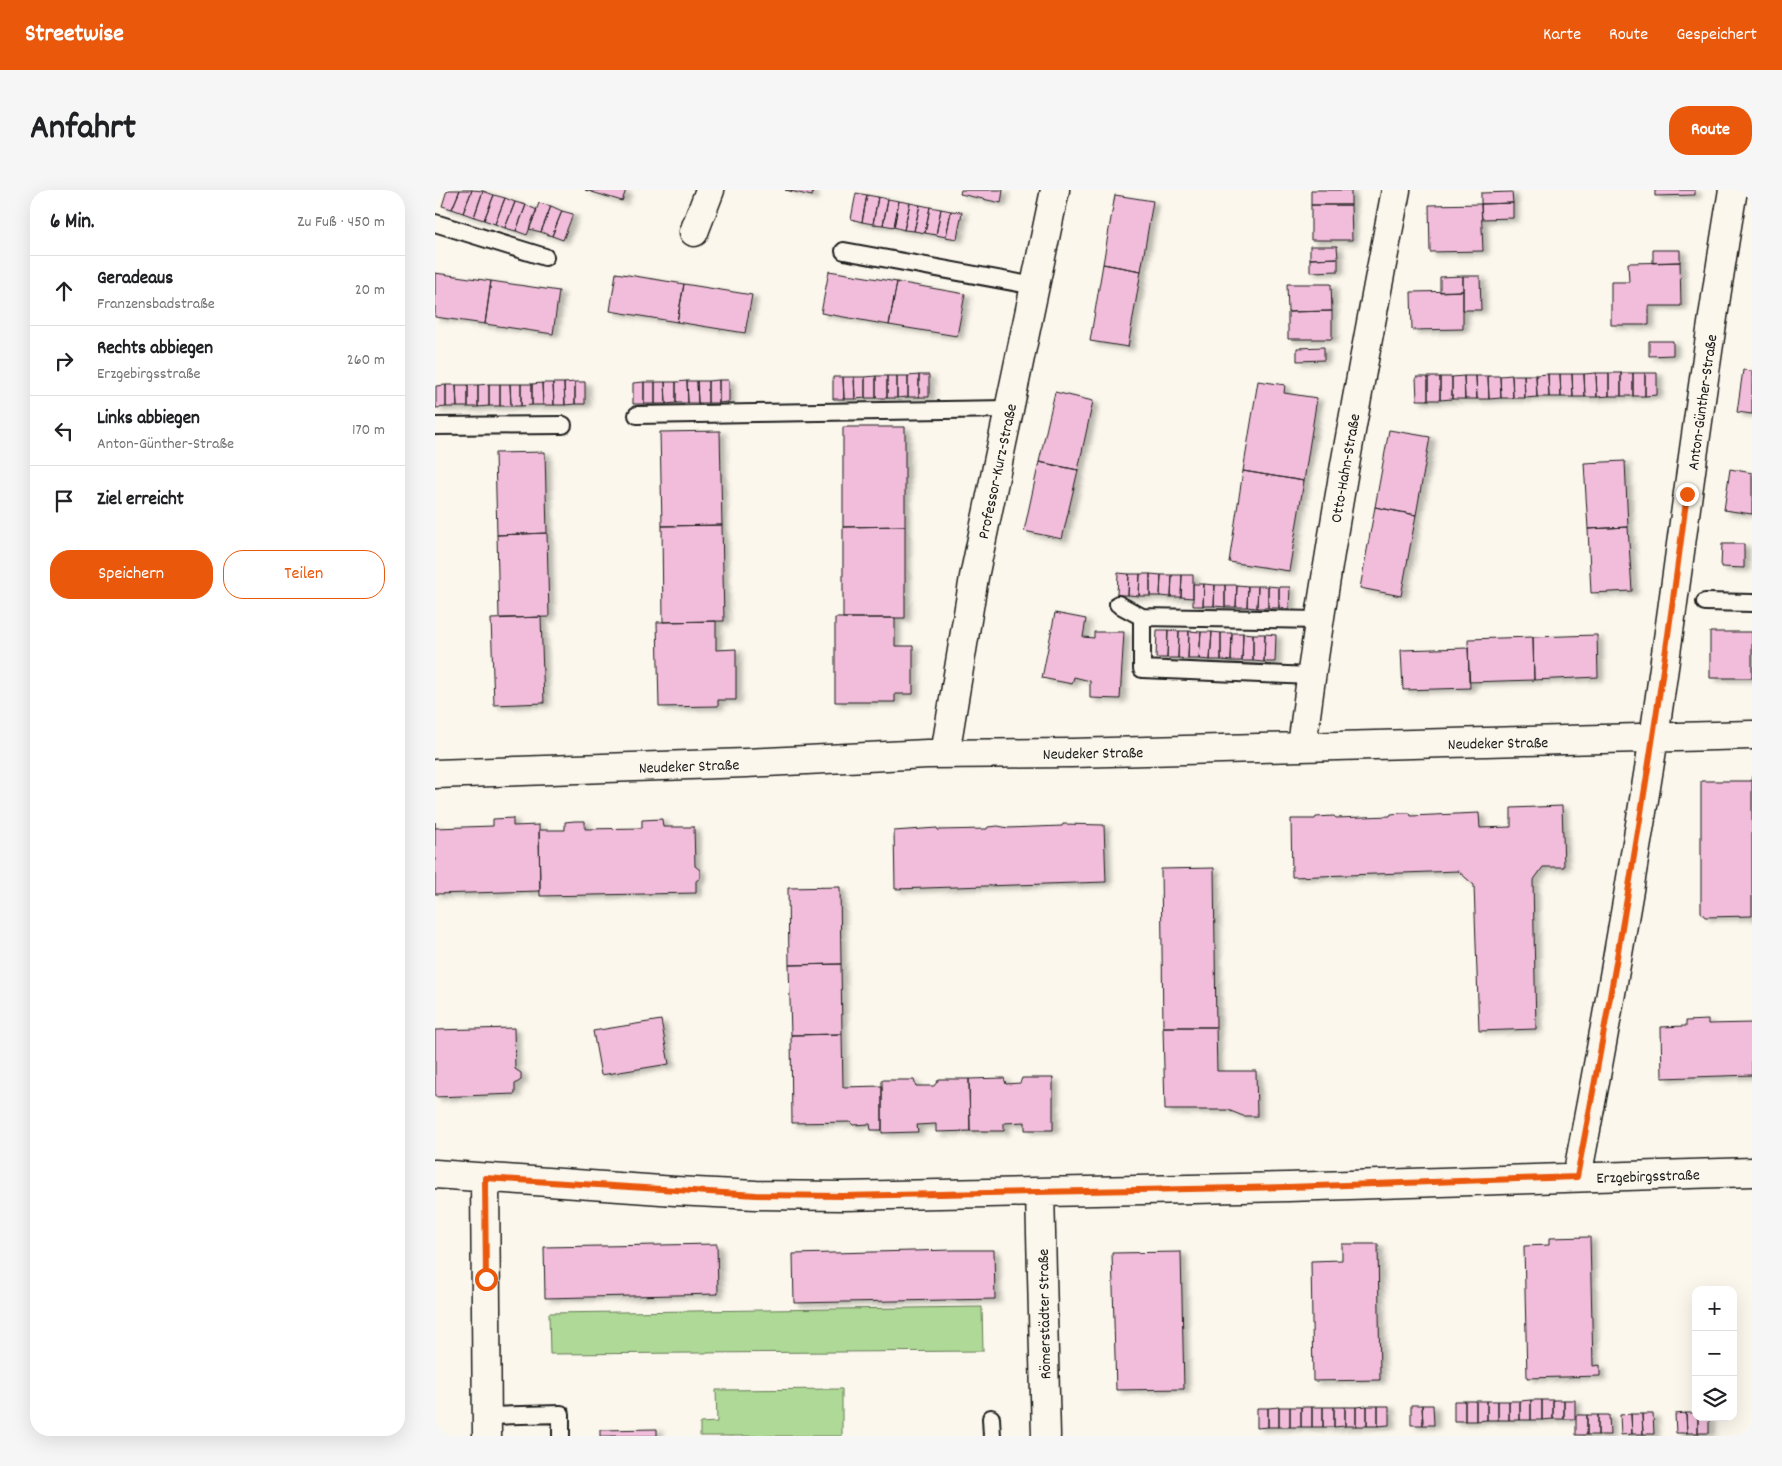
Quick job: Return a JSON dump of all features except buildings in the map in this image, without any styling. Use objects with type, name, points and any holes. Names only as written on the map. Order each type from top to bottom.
[{"type":"street","points":[[694,232],[710,190]]},
{"type":"street","name":"Professor-Kurz-Straße","points":[[945,754],[974,577],[1055,190]]},
{"type":"street","name":"Otto-Hahn-Straße","points":[[1302,747],[1319,620],[1350,436],[1397,190]]},
{"type":"street","name":"Anton-Günther-Straße","points":[[1577,1177],[1610,1000],[1653,738],[1699,407],[1733,190]]},
{"type":"street","name":"Neudeker Straße","points":[[435,774],[945,754],[1072,753],[1752,735]]},
{"type":"street","name":"Erzgebirgsstraße","points":[[435,1174],[756,1195],[1040,1193],[1752,1172]]},
{"type":"street","points":[[485,1178],[487,1426]]},
{"type":"street","name":"Römerstädter Straße","points":[[1040,1193],[1046,1436]]},
{"type":"lane","points":[[435,223],[545,257]]},
{"type":"lane","points":[[844,251],[1035,286]]},
{"type":"lane","points":[[637,415],[1008,409]]},
{"type":"lane","points":[[435,426],[563,425]]},
{"type":"lane","points":[[1705,602],[1752,603]]},
{"type":"lane","points":[[1117,604],[1142,617],[1319,620]]},
{"type":"lane","points":[[1142,617],[1141,669],[1311,676]]},
{"type":"lane","points":[[487,1426],[561,1414],[561,1436]]},
{"type":"lane","points":[[991,1418],[992,1436]]},
{"type":"green space","points":[[982,1307],[983,1351],[550,1354],[549,1313]]},
{"type":"green space","points":[[842,1389],[842,1436],[700,1436],[700,1423],[717,1422],[716,1390]]},
{"type":"route","points":[[486,1279],[485,1178],[675,1191],[756,1195],[843,1196],[1288,1187],[1577,1177],[1610,1000],[1653,738],[1687,494]]}]
